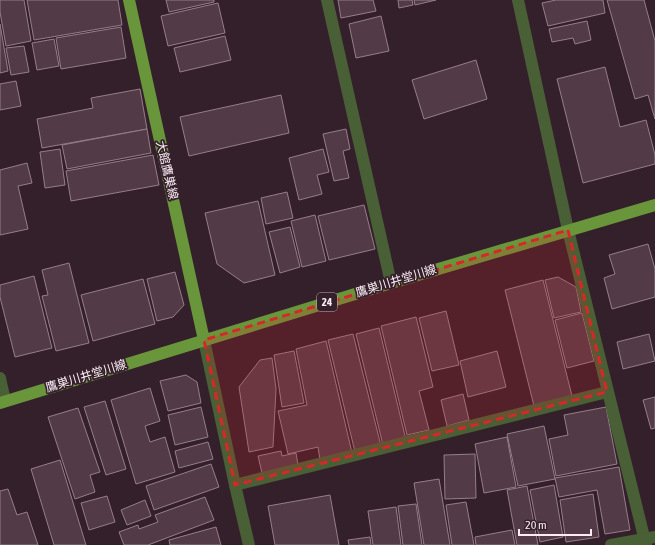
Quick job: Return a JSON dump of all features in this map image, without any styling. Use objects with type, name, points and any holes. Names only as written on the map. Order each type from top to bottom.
[{"type":"main road","name":"大館鷹巣線","points":[[129,0],[204,340]]},
{"type":"main road","name":"鷹巣川井堂川線","points":[[3,402],[391,283],[655,205]]},
{"type":"street","points":[[327,0],[391,283]]},
{"type":"street","points":[[518,0],[568,230],[607,392],[649,541],[611,545]]},
{"type":"street","points":[[204,340],[249,545]]},
{"type":"street","points":[[0,378],[3,402]]},
{"type":"street","points":[[235,485],[607,392]]},
{"type":"highlighted area","points":[[568,230],[607,392],[235,485],[204,340]]},
{"type":"building","points":[[0,0],[24,0],[31,41],[6,46],[0,12]]},
{"type":"building","points":[[27,0],[118,0],[122,25],[34,40]]},
{"type":"building","points":[[166,0],[214,0],[214,2],[169,12]]},
{"type":"building","points":[[338,0],[373,0],[376,11],[341,18]]},
{"type":"building","points":[[398,0],[412,0],[413,5],[399,8]]},
{"type":"building","points":[[414,0],[436,0],[415,5]]},
{"type":"building","points":[[556,0],[603,0],[605,13],[548,26],[542,3]]},
{"type":"building","points":[[607,0],[644,0],[655,41],[655,119],[648,95],[635,99]]},
{"type":"building","points":[[218,3],[225,33],[168,46],[161,16]]},
{"type":"building","points":[[381,16],[389,51],[356,58],[349,24]]},
{"type":"building","points":[[587,21],[591,40],[575,44],[573,38],[552,42],[549,29]]},
{"type":"building","points":[[0,24],[8,71],[0,73]]},
{"type":"building","points":[[121,27],[126,58],[61,69],[56,38]]},
{"type":"building","points":[[225,36],[231,60],[180,72],[174,48]]},
{"type":"building","points":[[54,39],[59,66],[37,70],[32,43]]},
{"type":"building","points":[[24,46],[29,72],[11,75],[6,48]]},
{"type":"building","points":[[476,60],[487,99],[424,119],[412,80]]},
{"type":"building","points":[[605,67],[620,127],[646,120],[655,155],[655,164],[583,183],[557,79]]},
{"type":"building","points":[[16,81],[21,106],[0,110],[0,84]]},
{"type":"building","points":[[140,89],[147,129],[42,148],[37,119],[93,108],[91,98]]},
{"type":"building","points":[[281,95],[289,133],[189,156],[180,117]]},
{"type":"building","points":[[147,129],[151,153],[67,169],[62,145]]},
{"type":"building","points":[[346,129],[350,149],[343,151],[349,178],[334,181],[323,134]]},
{"type":"building","points":[[60,149],[65,185],[45,188],[40,152]]},
{"type":"building","points":[[323,149],[329,172],[317,175],[322,194],[299,200],[289,158]]},
{"type":"building","points":[[153,155],[159,185],[71,201],[66,171]]},
{"type":"building","points":[[27,163],[32,183],[18,186],[28,229],[0,235],[0,170]]},
{"type":"building","points":[[287,192],[293,218],[266,224],[261,198]]},
{"type":"building","points":[[258,201],[275,275],[244,283],[217,264],[205,213]]},
{"type":"building","points":[[364,205],[375,249],[329,260],[318,216]]},
{"type":"building","points":[[315,215],[326,261],[302,267],[291,221]]},
{"type":"building","points":[[290,227],[300,267],[280,273],[269,232]]},
{"type":"building","points":[[648,244],[655,269],[655,297],[612,309],[604,278],[615,274],[609,255]]},
{"type":"building","points":[[69,263],[89,343],[56,351],[42,296],[48,295],[42,270]]},
{"type":"building","points":[[175,272],[184,305],[173,317],[157,321],[147,279]]},
{"type":"building","points":[[34,276],[52,348],[15,357],[0,297],[0,285]]},
{"type":"building","points":[[558,277],[576,287],[581,312],[554,318],[545,280]]},
{"type":"building","points":[[143,279],[155,324],[93,341],[81,295]]},
{"type":"building","points":[[543,280],[572,396],[534,406],[505,290]]},
{"type":"building","points":[[446,311],[459,365],[432,371],[419,318]]},
{"type":"building","points":[[582,313],[594,361],[567,368],[555,320]]},
{"type":"building","points":[[416,317],[433,387],[419,391],[429,430],[407,435],[381,326]]},
{"type":"building","points":[[379,328],[406,440],[383,445],[356,334]]},
{"type":"building","points":[[353,334],[381,446],[355,452],[328,340]]},
{"type":"building","points":[[649,334],[655,361],[623,369],[617,342]]},
{"type":"building","points":[[326,341],[352,453],[320,460],[318,447],[288,454],[278,411],[307,405],[296,349]]},
{"type":"building","points":[[294,351],[304,403],[282,407],[274,355]]},
{"type":"building","points":[[497,351],[506,387],[468,397],[460,361]]},
{"type":"building","points":[[272,358],[276,389],[273,447],[249,452],[239,387],[260,360]]},
{"type":"building","points":[[186,375],[197,382],[201,403],[168,411],[160,381]]},
{"type":"building","points":[[150,388],[160,421],[145,426],[150,442],[165,437],[175,472],[136,484],[111,400]]},
{"type":"building","points":[[463,394],[469,420],[447,426],[441,400]]},
{"type":"building","points":[[655,397],[655,428],[651,429],[643,400]]},
{"type":"building","points":[[105,401],[126,469],[106,475],[84,407]]},
{"type":"building","points":[[201,407],[208,437],[175,445],[168,415]]},
{"type":"building","points":[[606,407],[617,464],[556,476],[549,439],[568,435],[564,415]]},
{"type":"building","points":[[78,408],[100,472],[90,475],[95,492],[75,499],[48,417]]},
{"type":"building","points":[[544,426],[555,479],[518,486],[507,434]]},
{"type":"building","points":[[507,437],[516,487],[484,493],[475,444]]},
{"type":"building","points":[[208,442],[213,459],[179,468],[175,451]]},
{"type":"building","points":[[281,451],[282,456],[296,453],[298,465],[262,473],[258,456]]},
{"type":"building","points":[[475,454],[476,498],[445,499],[444,455]]},
{"type":"building","points":[[60,460],[86,545],[54,545],[31,469]]},
{"type":"building","points":[[211,464],[219,487],[154,510],[146,486]]},
{"type":"building","points":[[619,467],[630,530],[605,534],[597,490],[559,497],[555,478]]},
{"type":"building","points":[[439,479],[450,545],[424,545],[414,483]]},
{"type":"building","points":[[554,485],[563,537],[540,542],[530,490]]},
{"type":"building","points":[[527,486],[538,545],[517,545],[507,490]]},
{"type":"building","points":[[8,489],[17,515],[27,512],[38,545],[0,545],[0,491]]},
{"type":"building","points":[[593,494],[599,537],[566,542],[560,500]]},
{"type":"building","points":[[330,495],[339,545],[275,545],[268,506]]},
{"type":"building","points":[[107,496],[115,522],[89,530],[81,503]]},
{"type":"building","points":[[205,497],[214,520],[148,545],[124,545],[119,532],[138,525],[139,529],[158,522],[155,515]]},
{"type":"building","points":[[145,500],[151,516],[127,525],[121,510]]},
{"type":"building","points":[[466,502],[474,545],[452,545],[446,505]]},
{"type":"building","points":[[416,504],[422,545],[403,545],[398,506]]},
{"type":"building","points":[[396,507],[401,545],[373,545],[368,511]]},
{"type":"building","points":[[216,527],[221,545],[170,545],[169,540]]},
{"type":"building","points":[[512,530],[515,545],[476,545],[475,537]]},
{"type":"building","points":[[370,537],[371,545],[349,545],[348,540]]}]
